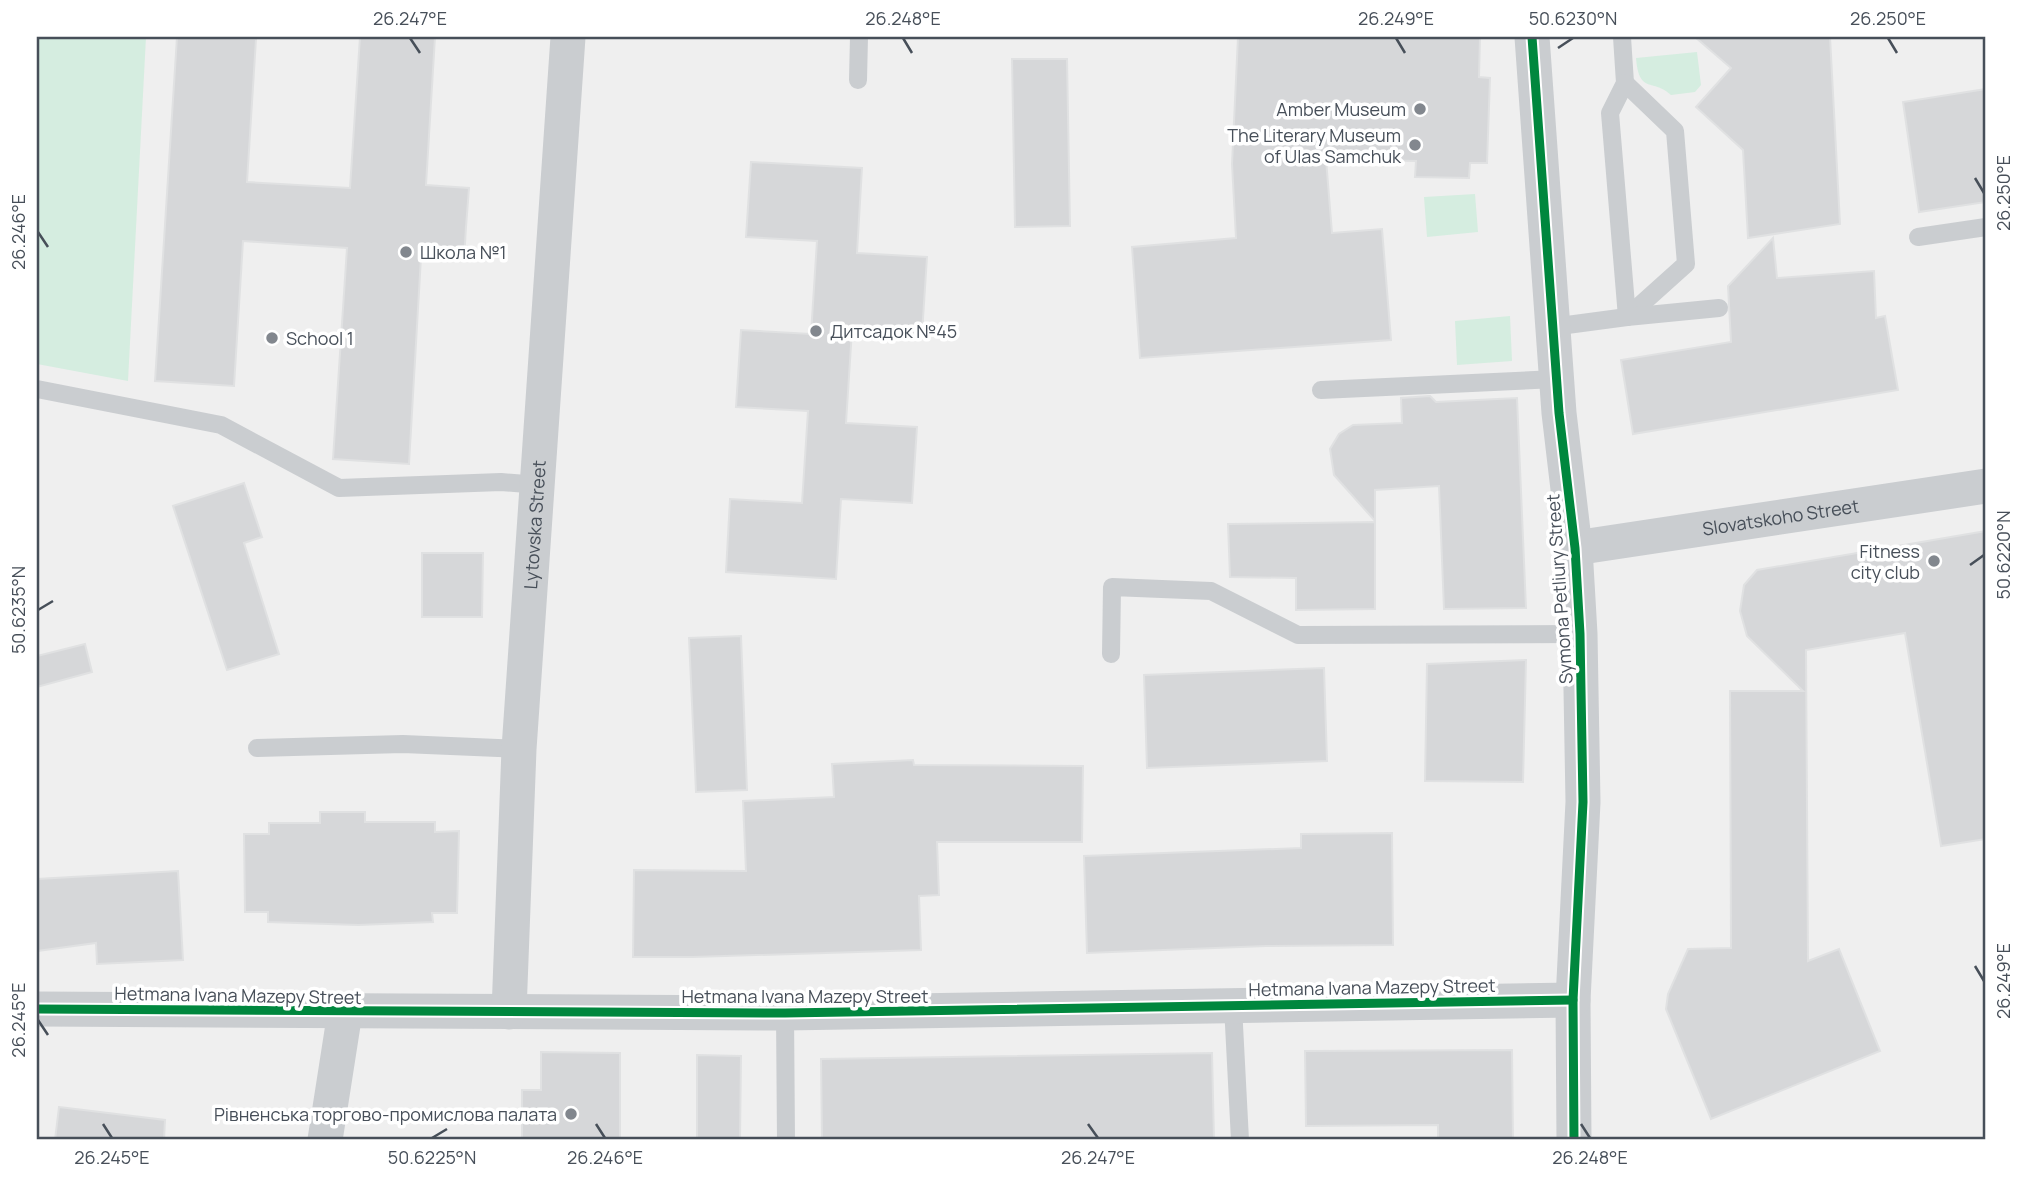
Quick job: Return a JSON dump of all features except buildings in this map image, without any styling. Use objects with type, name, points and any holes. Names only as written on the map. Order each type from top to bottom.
[{"type":"street","name":"Lytovska Street","points":[[509,1012],[519,749],[568,37]]},
{"type":"street","name":"Symona Petliury Street","points":[[1532,37],[1556,379],[1575,548],[1580,634],[1583,802],[1573,1000],[1574,1140]]},
{"type":"street","name":"Slovatskoho Street","points":[[1575,548],[1986,486]]},
{"type":"street","name":"Hetmana Ivana Mazepy Street","points":[[37,1009],[785,1013],[1573,1000]]},
{"type":"street","points":[[325,1140],[345,1012]]},
{"type":"lane","points":[[858,80],[859,37]]},
{"type":"lane","points":[[1622,37],[1625,83],[1609,113],[1627,317]]},
{"type":"lane","points":[[1625,83],[1675,131],[1686,264],[1627,317]]},
{"type":"lane","points":[[1918,237],[1986,227]]},
{"type":"lane","points":[[1552,327],[1719,308]]},
{"type":"lane","points":[[1321,390],[1556,379]]},
{"type":"lane","points":[[37,389],[221,425],[338,488],[501,482],[539,485]]},
{"type":"lane","points":[[1111,654],[1112,587],[1211,591],[1298,635],[1580,634]]},
{"type":"lane","points":[[257,748],[403,744],[519,749]]},
{"type":"lane","points":[[1233,1006],[1240,1140]]},
{"type":"lane","points":[[785,1013],[786,1140]]},
{"type":"green space","points":[[37,37],[146,37],[128,381],[37,364]]},
{"type":"green space","points":[[1697,52],[1701,85],[1695,92],[1671,95],[1640,77],[1636,58]]},
{"type":"green space","points":[[1475,194],[1478,232],[1427,237],[1424,197]]},
{"type":"green space","points":[[1510,316],[1512,361],[1457,365],[1455,321]]},
{"type":"cycle path","points":[[1532,37],[1559,413],[1575,548],[1580,634],[1583,802],[1573,1000],[1574,1140]]},
{"type":"cycle path","points":[[37,1009],[785,1013],[1573,1000]]},
{"type":"place","name":"Amber Museum","points":[[1420,109]]},
{"type":"place","name":"The Literary Museum of Ulas Samchuk","points":[[1415,145]]},
{"type":"place","name":"Школа №1","points":[[406,252]]},
{"type":"place","name":"Дитсадок №45","points":[[816,331]]},
{"type":"place","name":"School 1","points":[[272,338]]},
{"type":"place","name":"Fitness city club","points":[[1934,561]]},
{"type":"place","name":"Рівненська торгово-промислова палата","points":[[571,1114]]}]
